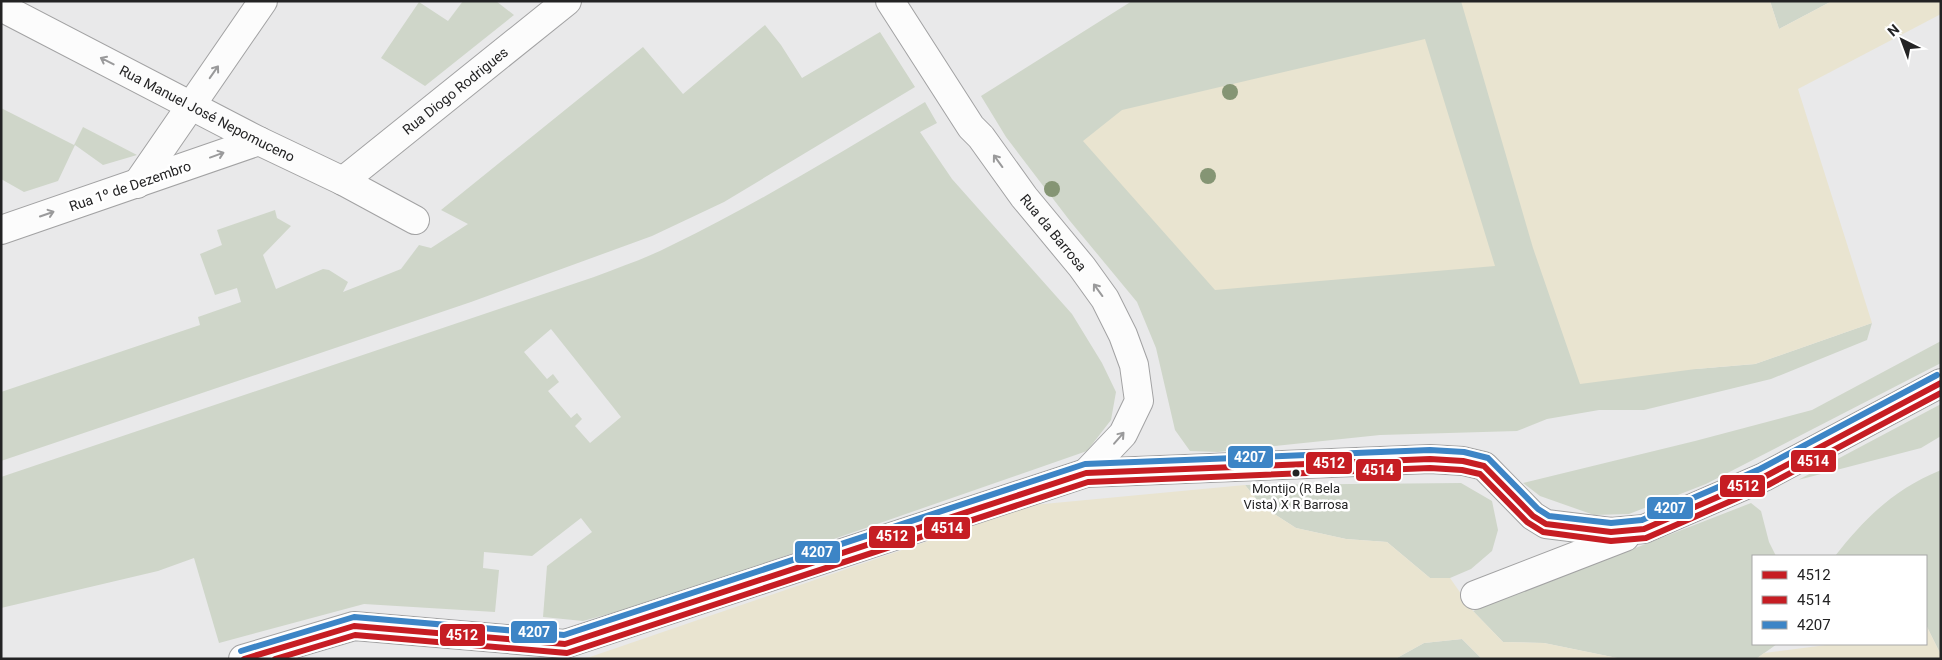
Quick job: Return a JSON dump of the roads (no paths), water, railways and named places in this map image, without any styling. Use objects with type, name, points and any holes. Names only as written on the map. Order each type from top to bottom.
[{"type":"street","points":[[137,184],[263,1]]},
{"type":"street","name":"Rua da Barrosa","points":[[890,1],[971,127],[981,137],[1024,197],[1082,267],[1105,299],[1123,336],[1134,366],[1139,401],[1124,434],[1086,473]]},
{"type":"street","name":"Rua Diogo Rodrigues","points":[[343,181],[548,6]]},
{"type":"street","name":"Rua Manuel José Nepomuceno","points":[[1,7],[259,140],[343,181],[414,220]]},
{"type":"street","name":"Rua 1º de Dezembro","points":[[1,230],[259,140]]},
{"type":"street","points":[[1475,595],[1644,529],[1764,477],[1941,384]]},
{"type":"street","points":[[243,659],[354,626],[565,644],[1086,473],[1430,459],[1463,461],[1484,466],[1533,516],[1546,524],[1611,532],[1644,529]]},
{"type":"place","name":"Montijo (R Bela Vista) X R Barrosa","points":[[1296,473]]}]
